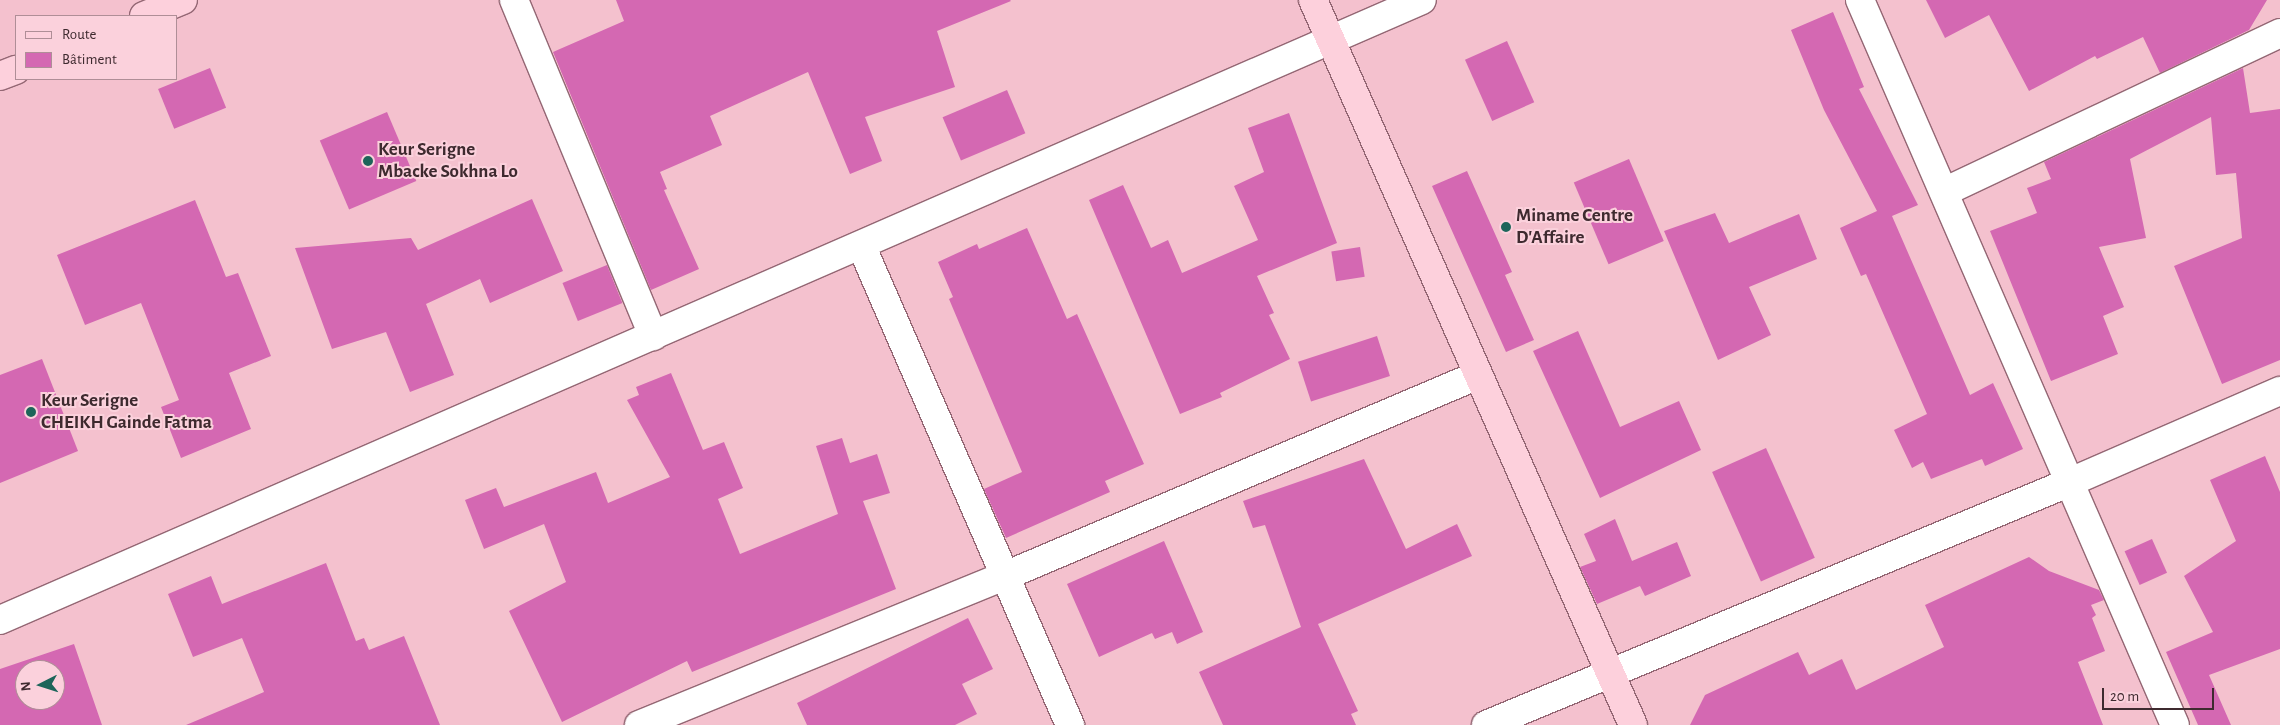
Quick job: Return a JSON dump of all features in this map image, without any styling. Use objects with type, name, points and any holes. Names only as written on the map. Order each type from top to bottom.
[{"type":"main road","points":[[146,15],[183,0]]},
{"type":"main road","points":[[1313,0],[1633,725]]},
{"type":"main road","points":[[0,76],[15,70]]},
{"type":"street","points":[[514,0],[652,336]]},
{"type":"street","points":[[0,620],[1422,0]]},
{"type":"street","points":[[1860,0],[2068,483],[2176,725]]},
{"type":"street","points":[[1944,192],[2280,33]]},
{"type":"street","points":[[861,246],[1070,725]]},
{"type":"street","points":[[639,725],[1005,576],[1478,375]]},
{"type":"street","points":[[1486,725],[2068,483],[2280,391]]},
{"type":"building","points":[[616,0],[1011,1],[937,31],[955,87],[865,117],[882,161],[850,174],[808,72],[710,116],[722,145],[660,172],[667,189],[664,190],[699,269],[651,290],[553,52],[624,21]]},
{"type":"building","points":[[1926,0],[2267,0],[2249,30],[2160,73],[2143,37],[2097,59],[2095,56],[2029,91],[1989,15],[1945,38]]},
{"type":"building","points":[[1833,12],[1864,87],[1859,89],[1918,205],[1892,216],[1970,395],[1993,383],[2023,449],[1985,466],[1982,459],[1931,479],[1923,462],[1912,468],[1894,430],[1927,414],[1866,274],[1861,276],[1840,228],[1877,211],[1824,110],[1791,30]]},
{"type":"building","points":[[1507,41],[1534,102],[1492,121],[1465,60]]},
{"type":"building","points":[[210,68],[226,108],[174,129],[158,89]]},
{"type":"building","points":[[2243,68],[2250,113],[2280,109],[2280,360],[2222,384],[2174,266],[2242,238],[2236,173],[2216,175],[2211,117],[2130,159],[2146,238],[2099,247],[2124,307],[2103,316],[2118,354],[2051,381],[1990,231],[2037,213],[2027,188],[2051,179],[2044,162]]},
{"type":"building","points":[[1007,90],[1025,133],[961,161],[943,117]]},
{"type":"building","name":"Keur Serigne Mbacke Sokhna Lo","points":[[387,112],[416,181],[349,210],[320,141]]},
{"type":"building","points":[[1289,113],[1337,243],[1257,276],[1274,313],[1269,315],[1290,359],[1220,393],[1222,397],[1180,414],[1089,200],[1123,185],[1151,248],[1168,240],[1182,273],[1258,240],[1234,186],[1264,172],[1248,128]]},
{"type":"building","points":[[1629,159],[1664,241],[1609,264],[1574,182]]},
{"type":"building","points":[[1467,171],[1512,272],[1505,275],[1534,340],[1506,352],[1432,186]]},
{"type":"building","points":[[532,199],[563,271],[490,303],[480,279],[426,304],[454,375],[410,392],[386,332],[332,349],[295,248],[411,238],[418,250]]},
{"type":"building","points":[[195,200],[226,277],[238,273],[271,356],[229,373],[251,429],[181,458],[161,407],[179,400],[141,303],[85,325],[57,255]]},
{"type":"building","points":[[1715,213],[1729,243],[1799,214],[1817,259],[1749,287],[1771,335],[1718,360],[1664,231]]},
{"type":"building","points":[[1027,228],[1067,319],[1077,314],[1144,464],[1105,481],[1110,492],[1006,538],[984,489],[1022,472],[949,299],[953,297],[938,262],[977,244],[979,249]]},
{"type":"building","points":[[1360,247],[1365,277],[1336,281],[1331,252]]},
{"type":"building","points":[[607,265],[622,303],[578,321],[562,283]]},
{"type":"building","points":[[1578,331],[1620,427],[1679,401],[1701,450],[1600,498],[1533,351]]},
{"type":"building","points":[[1377,336],[1390,376],[1311,402],[1298,362]]},
{"type":"building","name":"Keur Serigne CHEIKH Gainde Fatma","points":[[42,359],[78,451],[0,483],[0,375]]},
{"type":"building","points":[[671,373],[703,450],[724,442],[743,488],[718,499],[740,554],[838,514],[816,446],[842,438],[850,463],[877,454],[890,493],[863,501],[896,589],[692,672],[687,661],[562,722],[509,611],[566,582],[544,524],[484,549],[465,500],[496,488],[504,507],[596,472],[608,503],[670,477],[627,400],[639,395],[636,387]]},
{"type":"building","points":[[1766,448],[1815,558],[1761,582],[1712,472]]},
{"type":"building","points":[[2265,456],[2280,492],[2280,649],[2209,675],[2231,725],[2198,725],[2166,652],[2213,632],[2184,576],[2236,541],[2210,480]]},
{"type":"building","points":[[1364,459],[1406,549],[1457,524],[1472,556],[1318,624],[1358,711],[1351,714],[1356,725],[1223,725],[1199,672],[1301,627],[1265,525],[1253,528],[1243,501]]},
{"type":"building","points":[[1615,519],[1632,561],[1677,542],[1691,576],[1645,596],[1640,586],[1597,604],[1580,567],[1596,561],[1584,534]]},
{"type":"building","points":[[2152,539],[2167,573],[2140,585],[2125,551]]},
{"type":"building","points":[[1164,541],[1203,632],[1177,644],[1172,632],[1155,639],[1152,633],[1099,657],[1067,584]]},
{"type":"building","points":[[2029,557],[2049,571],[2099,590],[2104,600],[2091,605],[2096,615],[2092,618],[2105,651],[2078,662],[2103,725],[1690,725],[1705,695],[1798,652],[1809,675],[1842,659],[1856,690],[1944,647],[1925,605]]},
{"type":"building","points":[[326,563],[356,641],[364,638],[369,650],[404,636],[440,725],[186,725],[264,692],[242,638],[193,657],[168,594],[211,576],[222,604]]},
{"type":"building","points":[[968,618],[993,669],[962,684],[977,714],[955,725],[807,725],[797,703]]},
{"type":"building","points":[[74,644],[102,725],[0,725],[0,669],[15,664],[15,710],[65,710],[65,660],[27,660]]},
{"type":"place","name":"Keur Serigne Mbacke Sokhna Lo","points":[[368,161]]},
{"type":"place","name":"Miname Centre D'Affaire","points":[[1506,227]]},
{"type":"place","name":"Keur Serigne CHEIKH Gainde Fatma","points":[[31,412]]}]
